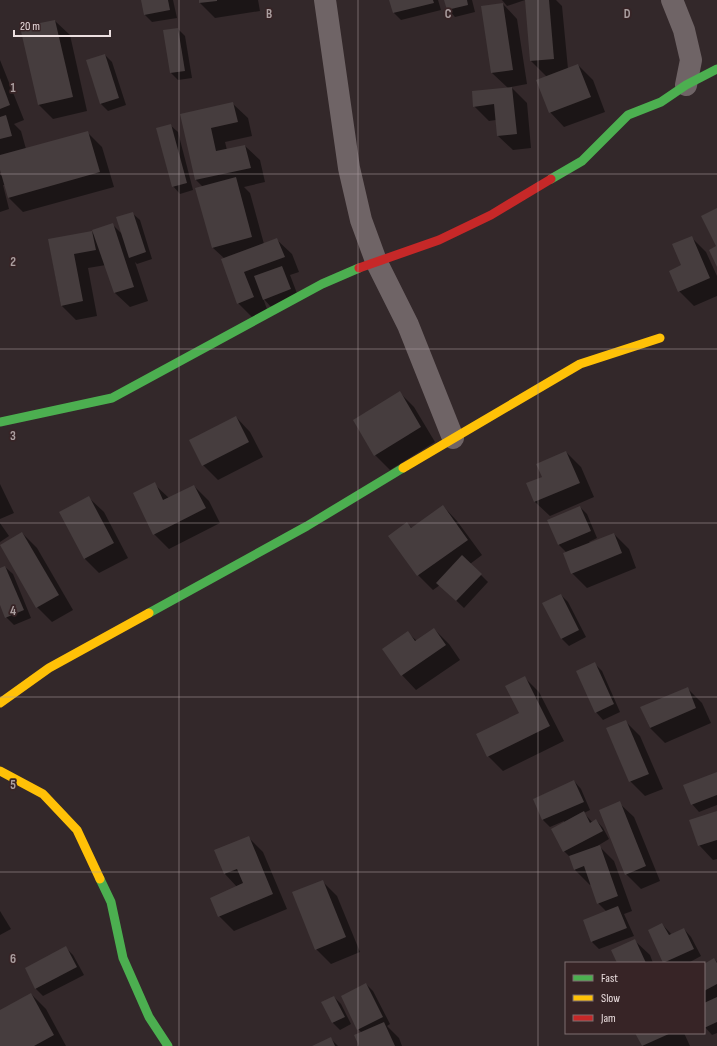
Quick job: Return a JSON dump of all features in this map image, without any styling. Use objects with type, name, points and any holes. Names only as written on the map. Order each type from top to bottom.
[{"type":"street","points":[[325,0],[349,168],[361,220],[376,261],[408,325],[453,438]]},
{"type":"street","points":[[672,0],[684,30],[691,60],[686,86]]},
{"type":"street","points":[[0,422],[112,398],[322,284],[376,261],[439,240],[491,215],[582,161],[628,115],[661,102],[717,69]]},
{"type":"street","points":[[0,702],[49,668],[307,526],[580,364],[660,338]]},
{"type":"street","points":[[0,771],[43,794],[77,830],[111,902],[123,958],[149,1017],[168,1046]]},
{"type":"building","points":[[141,0],[168,0],[170,10],[144,15]]},
{"type":"building","points":[[199,0],[217,0],[217,1],[199,3]]},
{"type":"building","points":[[389,0],[433,0],[434,3],[393,13]]},
{"type":"building","points":[[444,0],[467,0],[468,5],[447,10]]},
{"type":"building","points":[[525,0],[549,0],[554,59],[530,61]]},
{"type":"building","points":[[503,3],[513,70],[491,73],[481,6]]},
{"type":"building","points":[[55,20],[73,97],[38,105],[20,27]]},
{"type":"building","points":[[178,28],[185,71],[170,73],[163,30]]},
{"type":"building","points":[[105,54],[119,98],[100,104],[86,60]]},
{"type":"building","points":[[578,64],[591,97],[549,113],[536,80]]},
{"type":"building","points":[[0,78],[10,105],[0,109]]},
{"type":"building","points":[[512,87],[517,134],[497,136],[494,104],[473,107],[472,91]]},
{"type":"building","points":[[233,102],[238,122],[211,128],[216,151],[245,145],[251,168],[195,180],[180,114]]},
{"type":"building","points":[[6,115],[12,136],[0,139],[0,117]]},
{"type":"building","points":[[171,124],[187,183],[172,187],[156,128]]},
{"type":"building","points":[[88,131],[100,172],[8,198],[0,170],[0,155]]},
{"type":"building","points":[[236,177],[252,237],[212,248],[195,188]]},
{"type":"building","points":[[717,208],[717,267],[709,250],[716,246],[701,216]]},
{"type":"building","points":[[133,212],[146,252],[129,258],[116,217]]},
{"type":"building","points":[[113,223],[134,287],[114,293],[92,230]]},
{"type":"building","points":[[92,231],[96,250],[74,254],[83,301],[61,306],[48,239]]},
{"type":"building","points":[[692,236],[710,278],[678,292],[669,271],[681,265],[672,244]]},
{"type":"building","points":[[277,238],[285,257],[244,272],[254,297],[237,304],[221,259]]},
{"type":"building","points":[[282,266],[291,289],[263,300],[254,276]]},
{"type":"building","points":[[400,391],[421,427],[374,456],[353,420]]},
{"type":"building","points":[[236,416],[249,442],[202,466],[189,440]]},
{"type":"building","points":[[566,451],[580,483],[534,502],[526,483],[542,477],[536,464]]},
{"type":"building","points":[[155,482],[163,500],[194,485],[206,508],[153,535],[133,493]]},
{"type":"building","points":[[89,496],[114,543],[84,559],[59,512]]},
{"type":"building","points":[[443,505],[468,540],[417,576],[388,536],[407,522],[411,528]]},
{"type":"building","points":[[580,506],[591,531],[558,545],[547,520]]},
{"type":"building","points":[[22,532],[59,595],[36,608],[0,545]]},
{"type":"building","points":[[614,533],[622,553],[571,574],[563,553]]},
{"type":"building","points":[[462,555],[482,574],[456,601],[436,583]]},
{"type":"building","points":[[5,566],[24,610],[5,618],[0,605],[0,568]]},
{"type":"building","points":[[561,594],[579,630],[561,639],[542,603]]},
{"type":"building","points":[[434,628],[446,645],[401,676],[382,649],[408,631],[415,641]]},
{"type":"building","points":[[595,662],[614,704],[595,713],[576,671]]},
{"type":"building","points":[[525,676],[550,726],[487,757],[476,734],[519,713],[505,686]]},
{"type":"building","points":[[688,687],[696,708],[650,728],[640,707]]},
{"type":"building","points":[[626,720],[649,774],[629,782],[606,728]]},
{"type":"building","points":[[717,772],[717,795],[691,805],[683,785]]},
{"type":"building","points":[[574,780],[584,802],[542,820],[533,799]]},
{"type":"building","points":[[620,801],[646,866],[625,875],[599,810]]},
{"type":"building","points":[[584,811],[590,823],[596,819],[603,831],[563,852],[551,829]]},
{"type":"building","points":[[717,811],[717,840],[698,846],[689,820]]},
{"type":"building","points":[[249,836],[273,894],[218,917],[210,898],[243,883],[237,869],[224,874],[214,850]]},
{"type":"building","points":[[600,845],[618,896],[597,904],[584,866],[574,870],[569,856]]},
{"type":"building","points":[[323,880],[346,937],[315,950],[292,892]]},
{"type":"building","points":[[618,906],[627,928],[591,942],[583,920]]},
{"type":"building","points":[[662,923],[669,935],[684,928],[694,949],[663,962],[648,930]]},
{"type":"building","points":[[635,939],[646,962],[617,962],[611,950]]},
{"type":"building","points":[[66,946],[77,967],[35,989],[25,968]]},
{"type":"building","points":[[714,958],[717,963],[717,984],[705,990],[705,963]]},
{"type":"building","points":[[366,983],[383,1017],[357,1030],[341,996]]},
{"type":"building","points":[[31,993],[54,1035],[34,1046],[0,1046],[0,1010]]},
{"type":"building","points":[[334,996],[345,1017],[332,1023],[321,1002]]},
{"type":"building","points":[[717,997],[717,1022],[705,1028],[705,1003]]},
{"type":"building","points":[[384,1022],[395,1046],[359,1046],[354,1035]]},
{"type":"building","points":[[636,1034],[669,1034],[642,1046]]},
{"type":"building","points":[[331,1037],[335,1046],[312,1046]]},
{"type":"traffic: fast","points":[[551,179],[582,161],[628,115],[661,102],[686,85],[717,69]]},
{"type":"traffic: fast","points":[[0,422],[112,398],[322,284],[359,268]]},
{"type":"traffic: fast","points":[[149,613],[307,526],[403,468]]},
{"type":"traffic: fast","points":[[100,879],[111,902],[123,958],[149,1017],[168,1046]]},
{"type":"traffic: slow","points":[[403,468],[580,364],[660,338]]},
{"type":"traffic: slow","points":[[0,703],[49,668],[149,613]]},
{"type":"traffic: slow","points":[[0,771],[43,794],[77,830],[100,879]]},
{"type":"traffic: jam","points":[[359,268],[439,240],[491,215],[551,179]]}]
